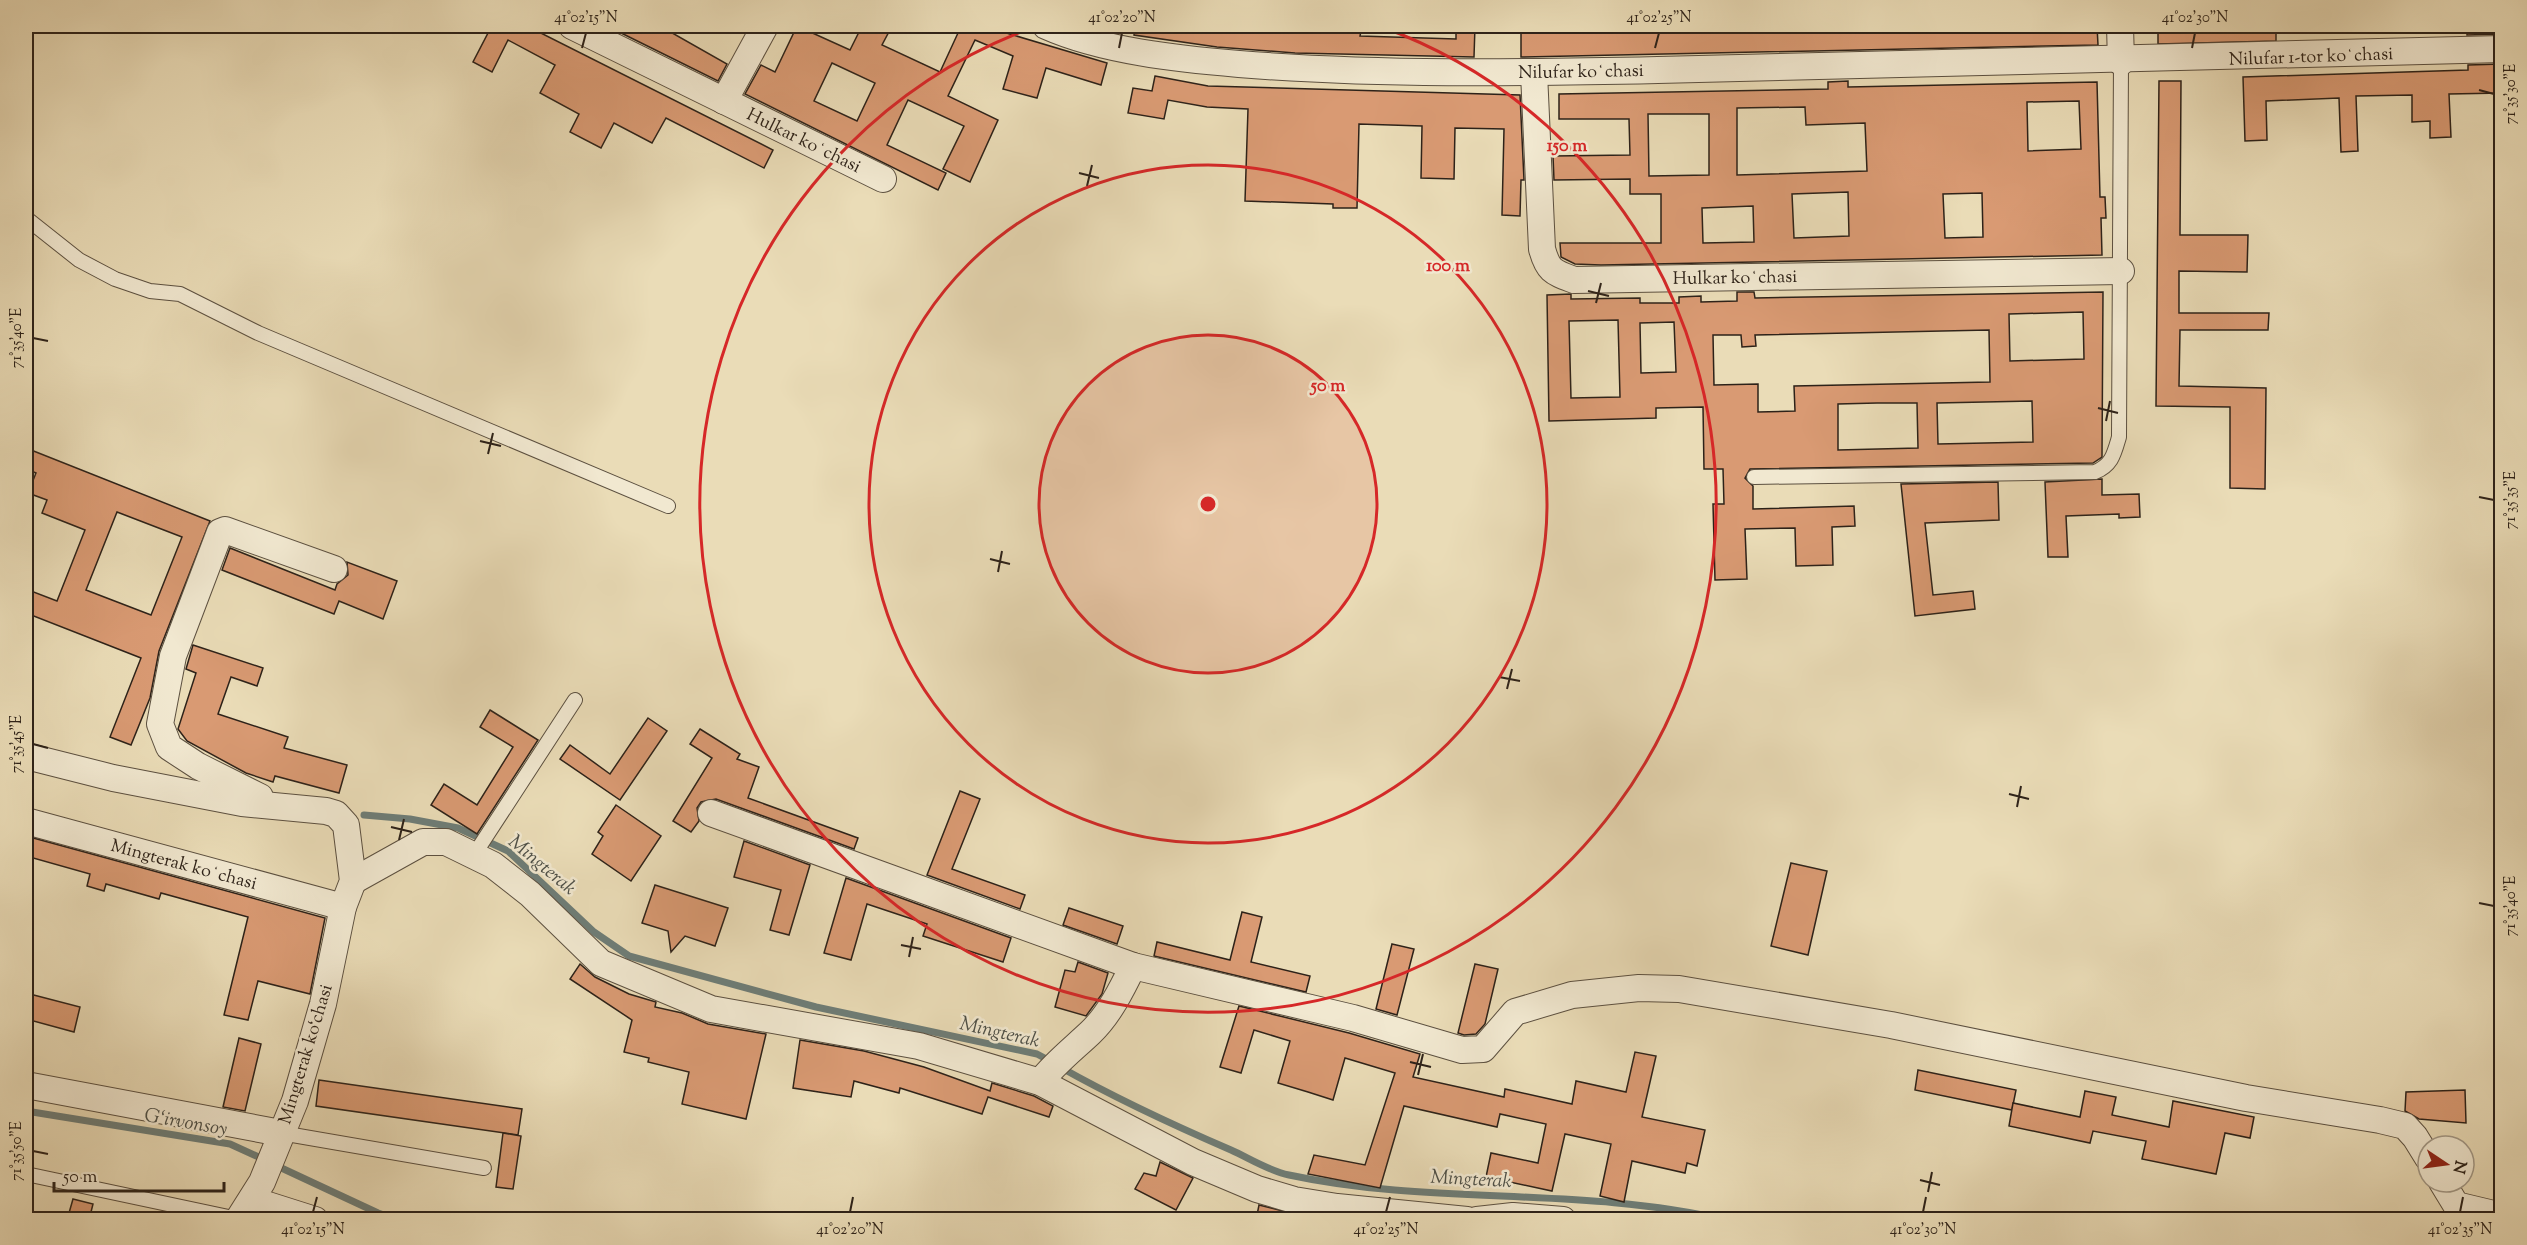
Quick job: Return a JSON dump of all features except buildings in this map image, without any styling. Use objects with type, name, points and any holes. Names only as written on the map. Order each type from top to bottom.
[{"type":"street","name":"Hulkar koʻchasi","points":[[572,26],[883,178]]},
{"type":"street","name":"Hulkar koʻchasi","points":[[724,101],[765,26]]},
{"type":"street","name":"Nilufar koʻchasi","points":[[1046,26],[1064,34],[1173,58],[1302,69],[1534,73],[2121,62]]},
{"type":"street","points":[[2120,26],[2121,62]]},
{"type":"street","name":"Nilufar 1-tor koʻchasi","points":[[2121,62],[2502,49]]},
{"type":"street","name":"Hulkar koʻchasi","points":[[1534,73],[1542,249],[1546,265],[1557,273],[1574,280],[2121,271]]},
{"type":"street","points":[[279,806],[198,766],[169,747],[159,724],[174,656],[220,532],[225,530],[334,569]]},
{"type":"street","points":[[26,756],[123,780],[242,803],[336,814],[346,825],[353,881],[423,842],[446,842],[493,865],[530,894],[601,963],[711,1009],[919,1046],[1045,1076],[1193,1162],[1257,1189],[1294,1200],[1337,1207],[1467,1220]]},
{"type":"street","points":[[711,813],[1133,966],[1364,1021],[1462,1050],[1483,1049],[1515,1012],[1572,994],[1639,987],[1679,989],[1891,1025],[2246,1098],[2380,1120],[2405,1126],[2416,1139]]},
{"type":"street","name":"Mingterak koʻchasi","points":[[26,821],[342,907]]},
{"type":"street","name":"Mingterak ko‘chasi","points":[[248,1205],[295,1101],[323,1004],[342,907],[353,881]]},
{"type":"street","points":[[1045,1076],[1074,1045],[1091,1032],[1119,995],[1133,966]]},
{"type":"street","points":[[26,1085],[281,1133]]},
{"type":"street","points":[[2449,1194],[2456,1205],[2502,1216]]},
{"type":"street","points":[[248,1205],[315,1220]]},
{"type":"street","points":[[1477,1220],[1513,1216],[1563,1220]]},
{"type":"lane","points":[[1754,477],[2095,472],[2107,467],[2114,456],[2119,437],[2121,62]]},
{"type":"lane","points":[[26,218],[79,260],[115,279],[150,291],[180,294],[258,333],[668,506]]},
{"type":"lane","points":[[474,855],[575,700]]},
{"type":"lane","points":[[281,1133],[484,1168]]},
{"type":"lane","points":[[26,1174],[248,1205]]},
{"type":"waterway","name":"Mingterak","points":[[364,815],[410,819],[458,828],[508,851],[594,932],[629,956],[816,1007],[1037,1054],[1050,1061]]},
{"type":"waterway","name":"Mingterak","points":[[1060,1067],[1166,1121],[1289,1175],[1398,1190],[1617,1203],[1726,1220]]},
{"type":"waterway","name":"G‘irvonsoy","points":[[26,1111],[230,1144],[265,1160]]},
{"type":"waterway","name":"G‘irvonsoy","points":[[275,1165],[378,1213],[399,1220]]}]
